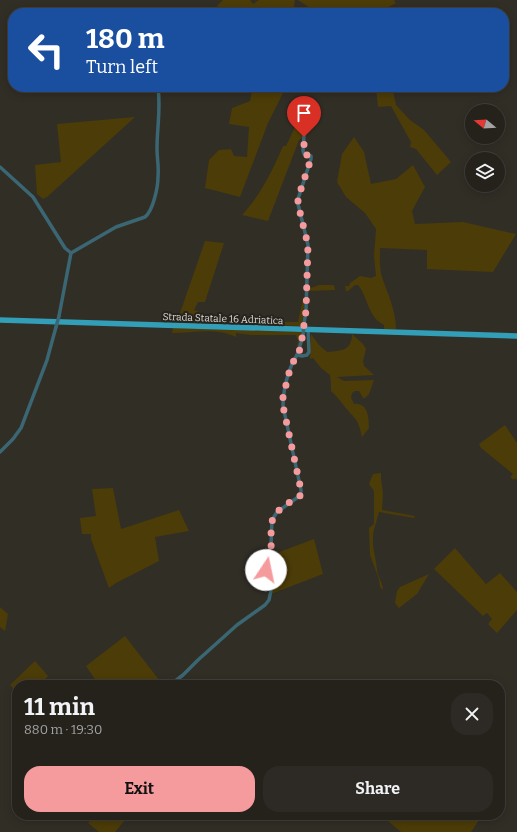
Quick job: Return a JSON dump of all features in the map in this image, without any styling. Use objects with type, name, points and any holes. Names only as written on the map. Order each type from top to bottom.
[{"type":"main road","name":"Strada Statale 16 Adriatica","points":[[0,320],[308,328],[517,336]]},
{"type":"street","points":[[0,452],[13,440],[21,428],[47,360],[59,316],[71,253],[116,227],[145,217],[149,214],[158,178],[157,148],[160,103],[159,92]]},
{"type":"street","points":[[297,355],[307,355],[309,352],[306,311],[308,245],[298,204],[298,198],[311,159],[310,156],[304,154],[303,151],[306,119],[310,106],[312,105],[316,108]]},
{"type":"street","points":[[0,167],[33,198],[65,248],[71,253]]},
{"type":"street","points":[[176,680],[237,625],[265,605],[269,600],[271,590],[265,564],[271,545],[272,520],[277,512],[301,495],[283,406],[283,397],[292,364],[297,355],[303,336],[308,328]]},
{"type":"shaded area","points":[[223,0],[250,0],[253,4],[259,0],[295,0],[294,8],[219,8],[217,6]]},
{"type":"shaded area","points":[[298,0],[394,0],[396,3],[386,8],[310,8]]},
{"type":"shaded area","points":[[252,92],[284,92],[268,123],[240,197],[205,188],[209,160],[219,150],[231,149],[234,156],[247,157],[249,127],[229,124],[232,108],[250,101]]},
{"type":"shaded area","points":[[376,92],[393,92],[396,105],[410,120],[424,130],[451,162],[437,175],[416,149],[410,147],[411,142],[391,106],[378,107]]},
{"type":"shaded area","points":[[303,110],[307,111],[303,137],[299,140],[268,221],[242,215],[266,182],[283,146],[286,146]]},
{"type":"shaded area","points":[[135,117],[47,197],[43,199],[37,194],[35,165],[61,162],[57,124]]},
{"type":"shaded area","points":[[354,137],[364,152],[371,184],[396,179],[413,165],[425,187],[412,211],[415,224],[463,222],[516,234],[493,272],[427,269],[427,250],[380,248],[381,274],[393,309],[396,329],[384,329],[384,325],[374,317],[371,312],[362,290],[358,285],[355,285],[346,291],[345,286],[349,286],[350,283],[360,276],[371,278],[376,276],[374,256],[376,229],[365,213],[346,197],[337,182],[342,154]]},
{"type":"shaded area","points":[[205,241],[224,243],[205,302],[198,302],[194,310],[210,316],[200,323],[173,322],[180,313]]},
{"type":"shaded area","points":[[319,285],[334,285],[335,290],[307,291],[308,289]]},
{"type":"shaded area","points":[[305,298],[302,326],[269,325],[269,322],[298,322],[303,299]]},
{"type":"shaded area","points":[[173,328],[302,332],[297,349],[298,341],[296,335],[251,335],[236,333],[236,337],[213,331],[172,333]]},
{"type":"shaded area","points":[[311,334],[319,345],[327,352],[345,349],[352,339],[352,334],[363,344],[366,349],[363,361],[364,366],[374,375],[337,377],[344,381],[374,380],[369,394],[365,398],[363,398],[359,391],[352,393],[351,398],[354,404],[359,404],[365,408],[368,415],[369,428],[362,437],[356,420],[331,391],[330,375],[321,368],[313,358],[310,359]]},
{"type":"shaded area","points":[[505,425],[517,443],[517,480],[510,477],[513,474],[481,448],[479,444]]},
{"type":"shaded area","points":[[381,473],[383,493],[382,510],[415,516],[414,518],[379,512],[373,541],[377,572],[383,590],[380,587],[379,579],[370,555],[369,528],[374,524],[374,491],[369,484],[373,474]]},
{"type":"shaded area","points":[[113,488],[121,529],[179,510],[189,531],[155,537],[159,561],[109,588],[91,539],[91,534],[82,534],[80,518],[96,516],[92,489]]},
{"type":"shaded area","points":[[314,539],[323,574],[271,594],[266,565],[270,554],[274,554]]},
{"type":"shaded area","points":[[455,548],[486,584],[500,573],[517,592],[517,610],[497,633],[488,624],[492,619],[487,613],[483,616],[434,569]]},
{"type":"shaded area","points":[[429,574],[417,594],[399,608],[395,603],[397,591],[400,587]]},
{"type":"shaded area","points":[[0,607],[8,614],[5,631],[0,627]]},
{"type":"shaded area","points":[[125,636],[159,680],[96,680],[86,666]]},
{"type":"shaded area","points":[[35,661],[48,676],[44,680],[15,680]]},
{"type":"shaded area","points":[[91,820],[125,820],[115,832],[99,832],[88,823]]},
{"type":"shaded area","points":[[387,820],[479,820],[471,832],[401,832]]},
{"type":"route","points":[[266,570],[265,560],[271,545],[272,520],[277,512],[301,495],[283,406],[283,397],[292,364],[301,345],[306,311],[308,245],[298,204],[298,198],[311,159],[310,156],[304,154],[303,151],[304,137]]}]
